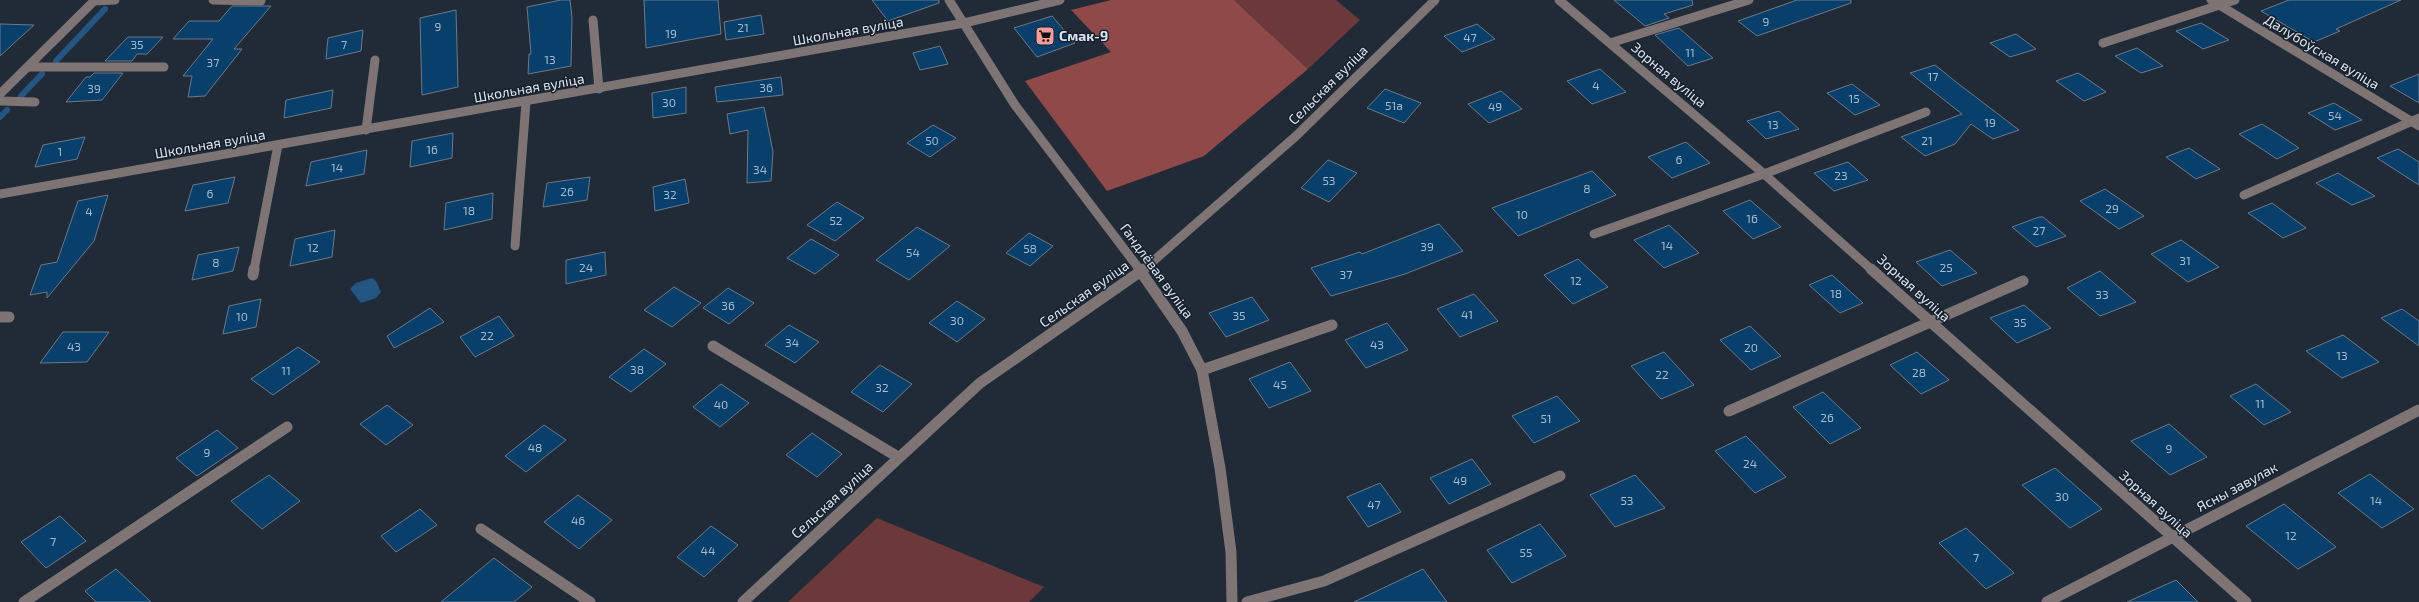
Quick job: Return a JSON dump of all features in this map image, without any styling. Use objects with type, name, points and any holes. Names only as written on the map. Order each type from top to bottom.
[{"type":"street","points":[[0,94],[95,0],[115,0]]},
{"type":"street","points":[[213,0],[262,0]]},
{"type":"street","name":"Гандлёвая вуліца","points":[[949,0],[1015,105],[1142,272],[1182,330],[1202,370],[1220,468],[1231,552],[1232,602]]},
{"type":"street","name":"Школьная вуліца","points":[[0,194],[964,24],[1060,0]]},
{"type":"street","name":"Сельская вуліца","points":[[743,602],[898,457],[980,383],[1142,272],[1296,136],[1435,0]]},
{"type":"street","name":"Зорная вуліца","points":[[1559,0],[1764,174],[2246,602]]},
{"type":"street","points":[[1610,43],[1749,0]]},
{"type":"street","name":"Далубоўская вуліца","points":[[2211,0],[2414,119],[2419,126]]},
{"type":"street","points":[[2103,43],[2234,0]]},
{"type":"street","points":[[593,20],[599,89]]},
{"type":"street","points":[[366,130],[375,60]]},
{"type":"street","points":[[28,67],[164,67]]},
{"type":"street","points":[[0,101],[35,102]]},
{"type":"street","points":[[515,246],[526,102]]},
{"type":"street","points":[[1594,234],[1764,174],[1926,112]]},
{"type":"street","points":[[2244,195],[2414,119]]},
{"type":"street","points":[[253,275],[278,145]]},
{"type":"street","points":[[1729,411],[2023,281]]},
{"type":"street","points":[[1202,370],[1332,325]]},
{"type":"street","points":[[713,346],[898,457]]},
{"type":"street","name":"Ясны завулак","points":[[2047,602],[2419,410]]},
{"type":"street","points":[[24,602],[287,427]]},
{"type":"street","points":[[1247,602],[1324,581],[1560,476]]},
{"type":"street","points":[[480,529],[590,602]]},
{"type":"shaded area","points":[[1111,0],[1234,0],[1308,69],[1204,156],[1107,191],[1025,81],[1111,52],[1071,10]]},
{"type":"shaded area","points":[[1234,0],[1336,0],[1360,20],[1308,69]]},
{"type":"shaded area","points":[[877,518],[1044,587],[1029,602],[788,602]]},
{"type":"water","points":[[372,278],[376,281],[381,292],[376,298],[361,303],[350,289],[356,283]]},
{"type":"building","points":[[561,0],[570,0],[572,17],[571,66],[528,74],[529,54],[531,54],[527,7]]},
{"type":"building","points":[[644,0],[718,0],[721,34],[646,48]]},
{"type":"building","points":[[872,0],[939,0],[939,3],[888,21]]},
{"type":"building","points":[[1614,0],[1692,0],[1693,5],[1664,14],[1669,18],[1645,26]]},
{"type":"building","points":[[1797,0],[1851,0],[1851,3],[1757,36],[1738,21]]},
{"type":"building","points":[[2289,0],[2401,0],[2336,29],[2340,31],[2314,42],[2261,11]]},
{"type":"building","points":[[232,6],[271,6],[234,49],[242,49],[205,96],[188,97],[192,76],[183,76],[213,39],[173,39],[189,21],[219,21]]},
{"type":"building","points":[[456,10],[458,87],[422,95],[420,18]]},
{"type":"building","points":[[761,15],[764,34],[726,40],[724,22]]},
{"type":"building","name":"Смак-9","points":[[1052,16],[1075,43],[1037,57],[1014,28]]},
{"type":"building","points":[[2201,23],[2229,40],[2203,49],[2176,31]]},
{"type":"building","points":[[0,24],[34,25],[0,56]]},
{"type":"building","points":[[1477,24],[1495,39],[1462,52],[1444,36]]},
{"type":"building","points":[[1679,28],[1713,58],[1688,66],[1655,35]]},
{"type":"building","points":[[363,30],[361,51],[326,59],[328,38]]},
{"type":"building","points":[[2016,34],[2036,49],[2010,57],[1990,43]]},
{"type":"building","points":[[128,37],[163,37],[147,54],[137,54],[132,61],[105,61]]},
{"type":"building","points":[[940,46],[948,64],[920,70],[913,53]]},
{"type":"building","points":[[2137,48],[2163,66],[2141,73],[2115,56]]},
{"type":"building","points":[[1935,65],[2019,130],[1993,139],[1971,124],[1955,144],[1925,156],[1901,137],[1962,114],[1910,73]]},
{"type":"building","points":[[1600,69],[1626,92],[1592,104],[1567,81]]},
{"type":"building","points":[[94,73],[123,73],[102,100],[66,102],[86,77],[90,77]]},
{"type":"building","points":[[2078,73],[2106,92],[2084,101],[2056,81]]},
{"type":"building","points":[[2419,74],[2419,103],[2390,86]]},
{"type":"building","points":[[781,77],[783,95],[717,102],[715,87]]},
{"type":"building","points":[[1852,84],[1880,105],[1855,115],[1827,93]]},
{"type":"building","points":[[686,87],[686,113],[653,118],[652,93]]},
{"type":"building","points":[[1385,89],[1421,103],[1404,123],[1367,108]]},
{"type":"building","points":[[333,90],[331,108],[284,118],[286,100]]},
{"type":"building","points":[[1501,91],[1522,109],[1489,123],[1468,104]]},
{"type":"building","points":[[2334,103],[2362,120],[2335,130],[2308,113]]},
{"type":"building","points":[[764,107],[773,152],[771,181],[747,183],[748,130],[730,134],[727,114]]},
{"type":"building","points":[[1779,111],[1799,129],[1766,139],[1747,121]]},
{"type":"building","points":[[2262,124],[2299,148],[2277,159],[2239,134]]},
{"type":"building","points":[[933,125],[956,138],[930,157],[907,143]]},
{"type":"building","points":[[453,133],[452,158],[410,167],[412,141]]},
{"type":"building","points":[[85,137],[77,159],[35,167],[43,145]]},
{"type":"building","points":[[1686,142],[1710,163],[1672,178],[1648,157]]},
{"type":"building","points":[[2189,148],[2220,169],[2196,179],[2166,157]]},
{"type":"building","points":[[2398,149],[2419,162],[2419,185],[2377,158]]},
{"type":"building","points":[[367,150],[364,174],[306,186],[311,162]]},
{"type":"building","points":[[1328,160],[1357,173],[1329,202],[1301,188]]},
{"type":"building","points":[[1848,162],[1868,180],[1834,191],[1814,173]]},
{"type":"building","points":[[1592,171],[1616,195],[1518,236],[1492,208]]},
{"type":"building","points":[[2338,173],[2375,196],[2352,205],[2316,183]]},
{"type":"building","points":[[235,177],[228,203],[185,211],[193,185]]},
{"type":"building","points":[[590,177],[587,200],[543,207],[547,183]]},
{"type":"building","points":[[685,179],[689,203],[655,211],[653,187]]},
{"type":"building","points":[[2105,189],[2144,216],[2119,229],[2080,201]]},
{"type":"building","points":[[493,193],[492,219],[444,230],[446,203]]},
{"type":"building","points":[[108,195],[94,241],[47,298],[47,292],[30,295],[41,265],[57,262],[78,201]]},
{"type":"building","points":[[1750,200],[1781,227],[1753,239],[1723,211]]},
{"type":"building","points":[[837,202],[864,218],[835,241],[807,225]]},
{"type":"building","points":[[2272,203],[2306,228],[2283,238],[2248,213]]},
{"type":"building","points":[[2039,217],[2043,217],[2066,236],[2036,247],[2012,227]]},
{"type":"building","points":[[1439,224],[1463,251],[1405,274],[1331,296],[1311,268],[1360,252],[1362,254]]},
{"type":"building","points":[[1669,225],[1699,253],[1664,268],[1634,240]]},
{"type":"building","points":[[917,227],[950,246],[909,280],[876,260]]},
{"type":"building","points":[[335,230],[332,257],[290,266],[295,239]]},
{"type":"building","points":[[1029,233],[1053,246],[1030,266],[1006,253]]},
{"type":"building","points":[[811,239],[839,255],[815,274],[787,258]]},
{"type":"building","points":[[2181,240],[2219,267],[2188,282],[2151,254]]},
{"type":"building","points":[[239,247],[233,271],[192,280],[198,255]]},
{"type":"building","points":[[1950,250],[1977,273],[1942,286],[1916,262]]},
{"type":"building","points":[[605,252],[606,275],[566,284],[566,260]]},
{"type":"building","points":[[1578,259],[1608,287],[1573,304],[1544,275]]},
{"type":"building","points":[[2100,271],[2136,302],[2100,316],[2067,288]]},
{"type":"building","points":[[1832,275],[1863,303],[1840,313],[1809,285]]},
{"type":"building","points":[[674,287],[701,303],[672,327],[644,310]]},
{"type":"building","points":[[728,288],[754,303],[729,324],[703,308]]},
{"type":"building","points":[[1474,294],[1498,321],[1460,337],[1437,309]]},
{"type":"building","points":[[1252,297],[1269,320],[1226,337],[1209,313]]},
{"type":"building","points":[[261,299],[256,327],[223,334],[229,306]]},
{"type":"building","points":[[957,301],[985,319],[957,342],[929,323]]},
{"type":"building","points":[[2024,305],[2051,328],[2017,343],[1990,318]]},
{"type":"building","points":[[430,308],[444,322],[394,348],[387,336]]},
{"type":"building","points":[[2402,309],[2419,321],[2419,346],[2381,318]]},
{"type":"building","points":[[499,316],[514,336],[475,357],[460,337]]},
{"type":"building","points":[[1387,323],[1408,350],[1366,368],[1345,340]]},
{"type":"building","points":[[789,325],[819,342],[795,363],[765,345]]},
{"type":"building","points":[[1750,326],[1781,356],[1751,370],[1720,340]]},
{"type":"building","points":[[63,332],[109,332],[87,362],[40,363]]},
{"type":"building","points":[[2343,335],[2379,362],[2342,378],[2306,351]]},
{"type":"building","points":[[298,347],[320,362],[273,395],[251,379]]},
{"type":"building","points":[[644,349],[666,364],[631,392],[609,377]]},
{"type":"building","points":[[1664,352],[1694,385],[1661,399],[1631,366]]},
{"type":"building","points":[[1917,352],[1949,380],[1921,394],[1890,365]]},
{"type":"building","points":[[1290,362],[1311,391],[1269,408],[1249,379]]},
{"type":"building","points":[[880,365],[912,384],[883,412],[851,392]]},
{"type":"building","points":[[721,384],[749,403],[720,427],[693,407]]},
{"type":"building","points":[[2256,384],[2291,412],[2264,425],[2230,396]]},
{"type":"building","points":[[1823,392],[1861,428],[1830,444],[1793,407]]},
{"type":"building","points":[[1557,396],[1580,421],[1534,443],[1512,416]]},
{"type":"building","points":[[387,405],[413,425],[386,445],[360,424]]},
{"type":"building","points":[[2169,424],[2207,457],[2170,475],[2131,441]]},
{"type":"building","points":[[544,425],[566,440],[526,472],[505,456]]},
{"type":"building","points":[[217,430],[238,448],[197,476],[176,458]]},
{"type":"building","points":[[812,433],[842,454],[817,477],[786,455]]},
{"type":"building","points":[[1746,436],[1786,477],[1755,493],[1715,451]]},
{"type":"building","points":[[1472,459],[1491,484],[1449,504],[1430,478]]},
{"type":"building","points":[[2055,468],[2102,509],[2070,528],[2022,485]]},
{"type":"building","points":[[2370,474],[2414,509],[2382,528],[2338,493]]},
{"type":"building","points":[[269,475],[300,501],[262,529],[231,501]]},
{"type":"building","points":[[1635,475],[1665,508],[1615,527],[1590,495]]},
{"type":"building","points":[[1380,483],[1401,512],[1368,527],[1347,497]]},
{"type":"building","points":[[578,495],[612,520],[579,549],[544,522]]},
{"type":"building","points":[[2284,504],[2336,547],[2298,569],[2246,526]]},
{"type":"building","points":[[420,509],[437,525],[396,552],[381,536]]},
{"type":"building","points":[[60,516],[86,541],[46,568],[21,542]]},
{"type":"building","points":[[1540,524],[1566,556],[1512,583],[1487,550]]},
{"type":"building","points":[[711,526],[738,545],[704,577],[677,557]]},
{"type":"building","points":[[1966,528],[2014,573],[1986,589],[1939,543]]},
{"type":"building","points":[[494,558],[532,587],[514,602],[441,602]]},
{"type":"building","points":[[116,569],[151,602],[96,602],[85,591]]},
{"type":"building","points":[[1423,569],[1447,602],[1354,602]]},
{"type":"building","points":[[2176,580],[2198,602],[2127,602]]},
{"type":"waterway","points":[[56,61],[105,9]]},
{"type":"waterway","points":[[21,96],[42,74]]},
{"type":"waterway","points":[[0,117],[7,110]]},
{"type":"place","name":"Смак-9","points":[[1045,36]]}]
